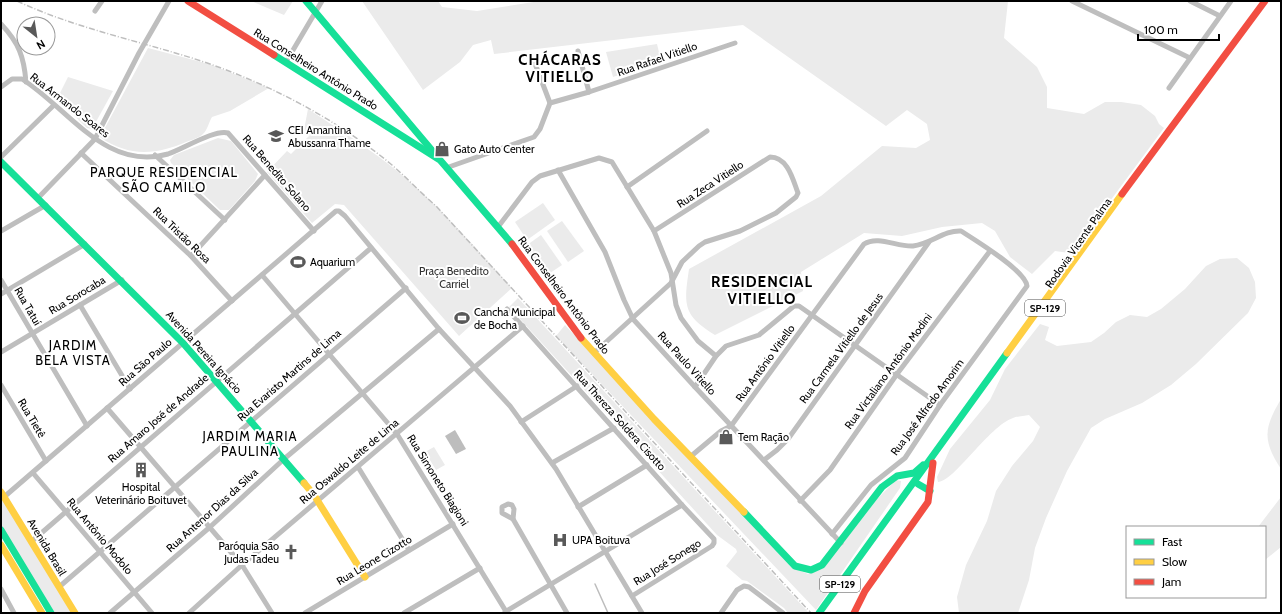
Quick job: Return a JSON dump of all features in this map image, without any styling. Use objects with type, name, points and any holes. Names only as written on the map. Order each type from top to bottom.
[{"type":"main road","name":"Rua Conselheiro Antônio Prado","points":[[188,1],[440,160],[498,227],[594,353],[690,457],[796,567],[811,570],[826,562],[872,498],[882,487],[897,476]]},
{"type":"main road","points":[[306,1],[440,160]]},
{"type":"main road","name":"Rodovia Vicente Palma","points":[[915,484],[933,454],[1106,215],[1265,1]]},
{"type":"main road","name":"Rodovia Vicente Palma","points":[[819,613],[863,556],[915,484],[933,463],[1073,270],[1108,218],[1219,68],[1223,58]]},
{"type":"main road","points":[[412,142],[416,139],[417,133]]},
{"type":"main road","name":"Avenida Pereira Ignácio","points":[[1,162],[122,280],[183,343],[318,500],[365,577]]},
{"type":"main road","points":[[897,476],[915,472],[933,454]]},
{"type":"main road","points":[[854,613],[865,591],[922,511],[930,496],[933,463]]},
{"type":"main road","points":[[897,476],[908,478],[915,484],[930,491]]},
{"type":"main road","name":"Avenida Brasil","points":[[3,494],[75,613]]},
{"type":"main road","points":[[1,530],[51,613]]},
{"type":"main road","points":[[1,545],[42,613]]},
{"type":"main road","name":"SP-129","points":[[825,613],[863,556]]},
{"type":"street","points":[[95,11],[102,1]]},
{"type":"street","points":[[38,198],[95,138],[139,53],[169,1]]},
{"type":"street","points":[[286,62],[322,1]]},
{"type":"street","points":[[1072,1],[1190,58]]},
{"type":"street","points":[[1190,1],[1220,16]]},
{"type":"street","points":[[1169,88],[1231,1]]},
{"type":"street","points":[[1,24],[10,33],[21,51],[26,82]]},
{"type":"street","name":"Rua Rafael Vitiello","points":[[550,103],[589,92],[735,43]]},
{"type":"street","points":[[578,51],[589,92]]},
{"type":"street","points":[[446,168],[534,137],[540,129],[550,103],[534,60]]},
{"type":"street","name":"Rua Armando Soares","points":[[1,87],[10,79],[17,78],[26,82],[95,138],[112,150],[127,155],[148,157],[168,154],[204,138],[223,132]]},
{"type":"street","points":[[1,157],[54,105]]},
{"type":"street","points":[[627,187],[707,131]]},
{"type":"street","name":"Rua Benedito Solano","points":[[223,132],[232,135],[314,231]]},
{"type":"street","name":"Rua Tristão Rosa","points":[[81,153],[191,256],[232,301]]},
{"type":"street","points":[[155,156],[225,220]]},
{"type":"street","points":[[498,227],[532,182],[540,176],[599,158],[607,159],[616,167],[654,231],[671,273],[671,283],[676,305],[681,318],[698,341],[716,356]]},
{"type":"street","name":"Rua Zeca Vitiello","points":[[654,231],[769,158],[779,159],[787,166],[798,192],[796,197],[776,212],[754,224],[705,242],[699,246],[682,262],[671,283]]},
{"type":"street","name":"Rua Paulo Vitiello","points":[[558,170],[605,252],[633,319],[800,501],[841,543]]},
{"type":"street","points":[[191,256],[265,175]]},
{"type":"street","points":[[1,231],[46,205]]},
{"type":"street","name":"Rua São Paulo","points":[[3,494],[33,473],[336,212],[340,211],[344,215],[371,248]]},
{"type":"street","name":"Rua Antônio Vitiello","points":[[690,457],[721,431],[731,426],[864,244],[875,240],[912,246],[930,242],[946,233],[961,231],[1016,270],[1026,281]]},
{"type":"street","name":"Rua Carmela Vitiello de Jesus","points":[[764,460],[777,450],[788,438],[930,242]]},
{"type":"street","points":[[1,294],[85,244]]},
{"type":"street","points":[[371,248],[439,329],[510,406],[552,463],[642,613]]},
{"type":"street","name":"Rua Amaro José de Andrade","points":[[31,542],[65,511],[371,248]]},
{"type":"street","name":"Rua Victaliano Antônio Modini","points":[[800,501],[830,470],[897,374],[990,251]]},
{"type":"street","name":"Rua Simoneto Biagioni","points":[[262,275],[397,434],[506,612]]},
{"type":"street","name":"Rua Tatuí","points":[[1,280],[87,426]]},
{"type":"street","name":"Rua Sorocaba","points":[[1,352],[122,280]]},
{"type":"street","name":"Rua José Alfredo Amorim","points":[[832,534],[871,485],[905,458],[940,405],[1024,290],[1026,281]]},
{"type":"street","points":[[594,353],[671,283]]},
{"type":"street","name":"Rua Evaristo Martins de Lima","points":[[59,587],[406,288]]},
{"type":"street","points":[[80,305],[130,389]]},
{"type":"street","points":[[695,387],[716,356],[726,346],[759,335],[794,306],[799,306],[940,405]]},
{"type":"street","name":"Rua Thereza Soldera Cisotto","points":[[507,308],[682,505],[713,537],[714,543],[712,546]]},
{"type":"street","name":"Rua Oswaldo Leite de Lima","points":[[189,613],[242,565],[523,326]]},
{"type":"street","name":"Rua Antenor Dias da Silva","points":[[110,613],[210,527],[284,459],[439,329]]},
{"type":"street","name":"Rua Tietê","points":[[1,385],[46,461]]},
{"type":"street","points":[[521,422],[576,386]]},
{"type":"street","points":[[107,408],[242,565],[272,613]]},
{"type":"street","points":[[552,463],[614,428]]},
{"type":"street","points":[[578,507],[647,465]]},
{"type":"street","points":[[358,467],[409,550]]},
{"type":"street","name":"Rua Antônio Modolo","points":[[33,473],[152,613]]},
{"type":"street","points":[[506,612],[682,505]]},
{"type":"street","points":[[513,519],[567,613]]},
{"type":"street","name":"Rua Leone Cizotto","points":[[305,613],[453,524]]},
{"type":"street","name":"Rua José Sonego","points":[[632,596],[712,546]]},
{"type":"street","points":[[404,613],[480,568]]},
{"type":"street","points":[[721,613],[737,590],[742,586],[749,587],[782,612]]},
{"type":"street","points":[[1,589],[14,613]]},
{"type":"green space","points":[[251,1],[293,1],[284,15]]},
{"type":"green space","points":[[362,1],[438,1],[442,7],[477,11],[540,1],[1008,1],[1004,38],[1037,67],[1047,87],[1047,108],[1084,114],[1105,102],[1121,102],[1141,105],[1155,116],[1159,124],[1164,128],[1079,243],[1069,253],[1055,251],[1032,274],[1010,257],[995,231],[982,223],[942,227],[902,236],[864,233],[801,272],[803,291],[715,335],[696,321],[688,308],[686,291],[689,269],[821,196],[882,146],[916,148],[930,140],[927,124],[907,110],[886,126],[743,25],[494,54],[491,40],[473,45],[460,62],[423,90]]},
{"type":"green space","points":[[657,44],[661,61],[613,77],[606,52]]},
{"type":"green space","points":[[148,48],[209,64],[269,88],[230,111],[212,117],[204,133],[195,139],[164,150],[142,152],[121,148],[100,137]]},
{"type":"green space","points":[[68,77],[113,91],[92,129],[87,128],[57,99]]},
{"type":"green space","name":"Praça Benedito Carriel","points":[[308,109],[356,140],[417,188],[459,230],[512,288],[459,336],[344,205],[335,204],[312,223],[267,172],[287,151],[291,154],[310,135],[304,130]]},
{"type":"green space","points":[[218,138],[231,141],[258,174],[255,181],[229,210],[220,210],[171,163],[170,160],[174,155]]},
{"type":"green space","points":[[543,203],[555,220],[527,240],[515,222]]},
{"type":"green space","points":[[562,221],[584,251],[568,262],[547,231]]},
{"type":"green space","points":[[541,235],[562,265],[544,277],[523,248]]},
{"type":"green space","points":[[1237,258],[1249,268],[1255,282],[1256,298],[1248,313],[1196,364],[1171,385],[1142,403],[1105,419],[1091,428],[1067,471],[1046,518],[1035,548],[1029,580],[1018,613],[959,613],[957,597],[966,565],[987,521],[996,491],[1012,466],[1033,441],[1040,427],[1029,415],[1013,418],[993,431],[945,480],[938,482],[937,477],[950,449],[990,400],[1005,369],[1040,324],[1049,327],[1045,340],[1057,346],[1091,342],[1116,322],[1130,315],[1147,317],[1161,309],[1185,289],[1206,266],[1220,259]]},
{"type":"green space","points":[[518,298],[809,613],[788,613],[784,608],[747,581],[742,580],[726,566],[737,552],[736,549],[717,535],[509,307]]},
{"type":"green space","points":[[565,325],[791,567],[808,574],[823,568],[875,501],[896,480],[901,481],[900,488],[816,610],[556,336]]},
{"type":"green space","points":[[1281,399],[1281,469],[1268,442],[1268,434],[1271,418]]},
{"type":"green space","points":[[434,447],[445,465],[436,470],[425,452]]},
{"type":"green space","points":[[1,493],[74,613],[54,613],[1,525]]},
{"type":"green space","points":[[1281,497],[1281,547],[1266,559],[1266,526],[1259,526]]},
{"type":"shaded area","points":[[455,430],[466,449],[456,454],[445,436]]},
{"type":"waterway","points":[[595,584],[608,613]]},
{"type":"railway","points":[[17,1],[64,20],[186,56],[258,83],[306,107],[372,149],[392,165],[436,206],[811,613]]},
{"type":"traffic: fast","points":[[306,1],[435,154]]},
{"type":"traffic: fast","points":[[274,55],[440,160],[512,244]]},
{"type":"traffic: fast","points":[[1,162],[183,343],[304,483]]},
{"type":"traffic: fast","points":[[819,613],[1007,353]]},
{"type":"traffic: fast","points":[[744,512],[795,566],[811,570],[822,565],[882,487],[897,476],[914,473],[923,465]]},
{"type":"traffic: fast","points":[[918,484],[930,491]]},
{"type":"traffic: fast","points":[[1,530],[51,613]]},
{"type":"traffic: slow","points":[[1007,353],[1122,194]]},
{"type":"traffic: slow","points":[[581,338],[654,419],[744,512]]},
{"type":"traffic: slow","points":[[304,483],[314,495],[365,577]]},
{"type":"traffic: slow","points":[[1,492],[75,613]]},
{"type":"traffic: slow","points":[[1,545],[42,613]]},
{"type":"traffic: jam","points":[[188,1],[274,55]]},
{"type":"traffic: jam","points":[[1122,194],[1265,1]]},
{"type":"traffic: jam","points":[[512,244],[581,338]]},
{"type":"traffic: jam","points":[[854,613],[865,591],[928,502],[933,463]]},
{"type":"place","name":"CEI Amantina Abussanra Thame","points":[[276,136]]},
{"type":"place","name":"Gato Auto Center","points":[[442,149]]},
{"type":"place","name":"Aquarium","points":[[298,262]]},
{"type":"place","name":"Cancha Municipal de Bocha","points":[[462,318]]},
{"type":"place","name":"Tem Ração","points":[[726,437]]},
{"type":"place","name":"Hospital Veterinário Boituvet","points":[[141,470]]},
{"type":"place","name":"UPA Boituva","points":[[560,540]]},
{"type":"place","name":"Paróquia São Judas Tadeu","points":[[291,552]]},
{"type":"district","name":"CHÁCARAS VITIELLO","points":[[560,68]]},
{"type":"district","name":"PARQUE RESIDENCIAL SÃO CAMILO","points":[[164,180]]},
{"type":"district","name":"RESIDENCIAL VITIELLO","points":[[762,290]]},
{"type":"district","name":"JARDIM BELA VISTA","points":[[73,352]]},
{"type":"district","name":"JARDIM MARIA PAULINA","points":[[250,444]]}]
